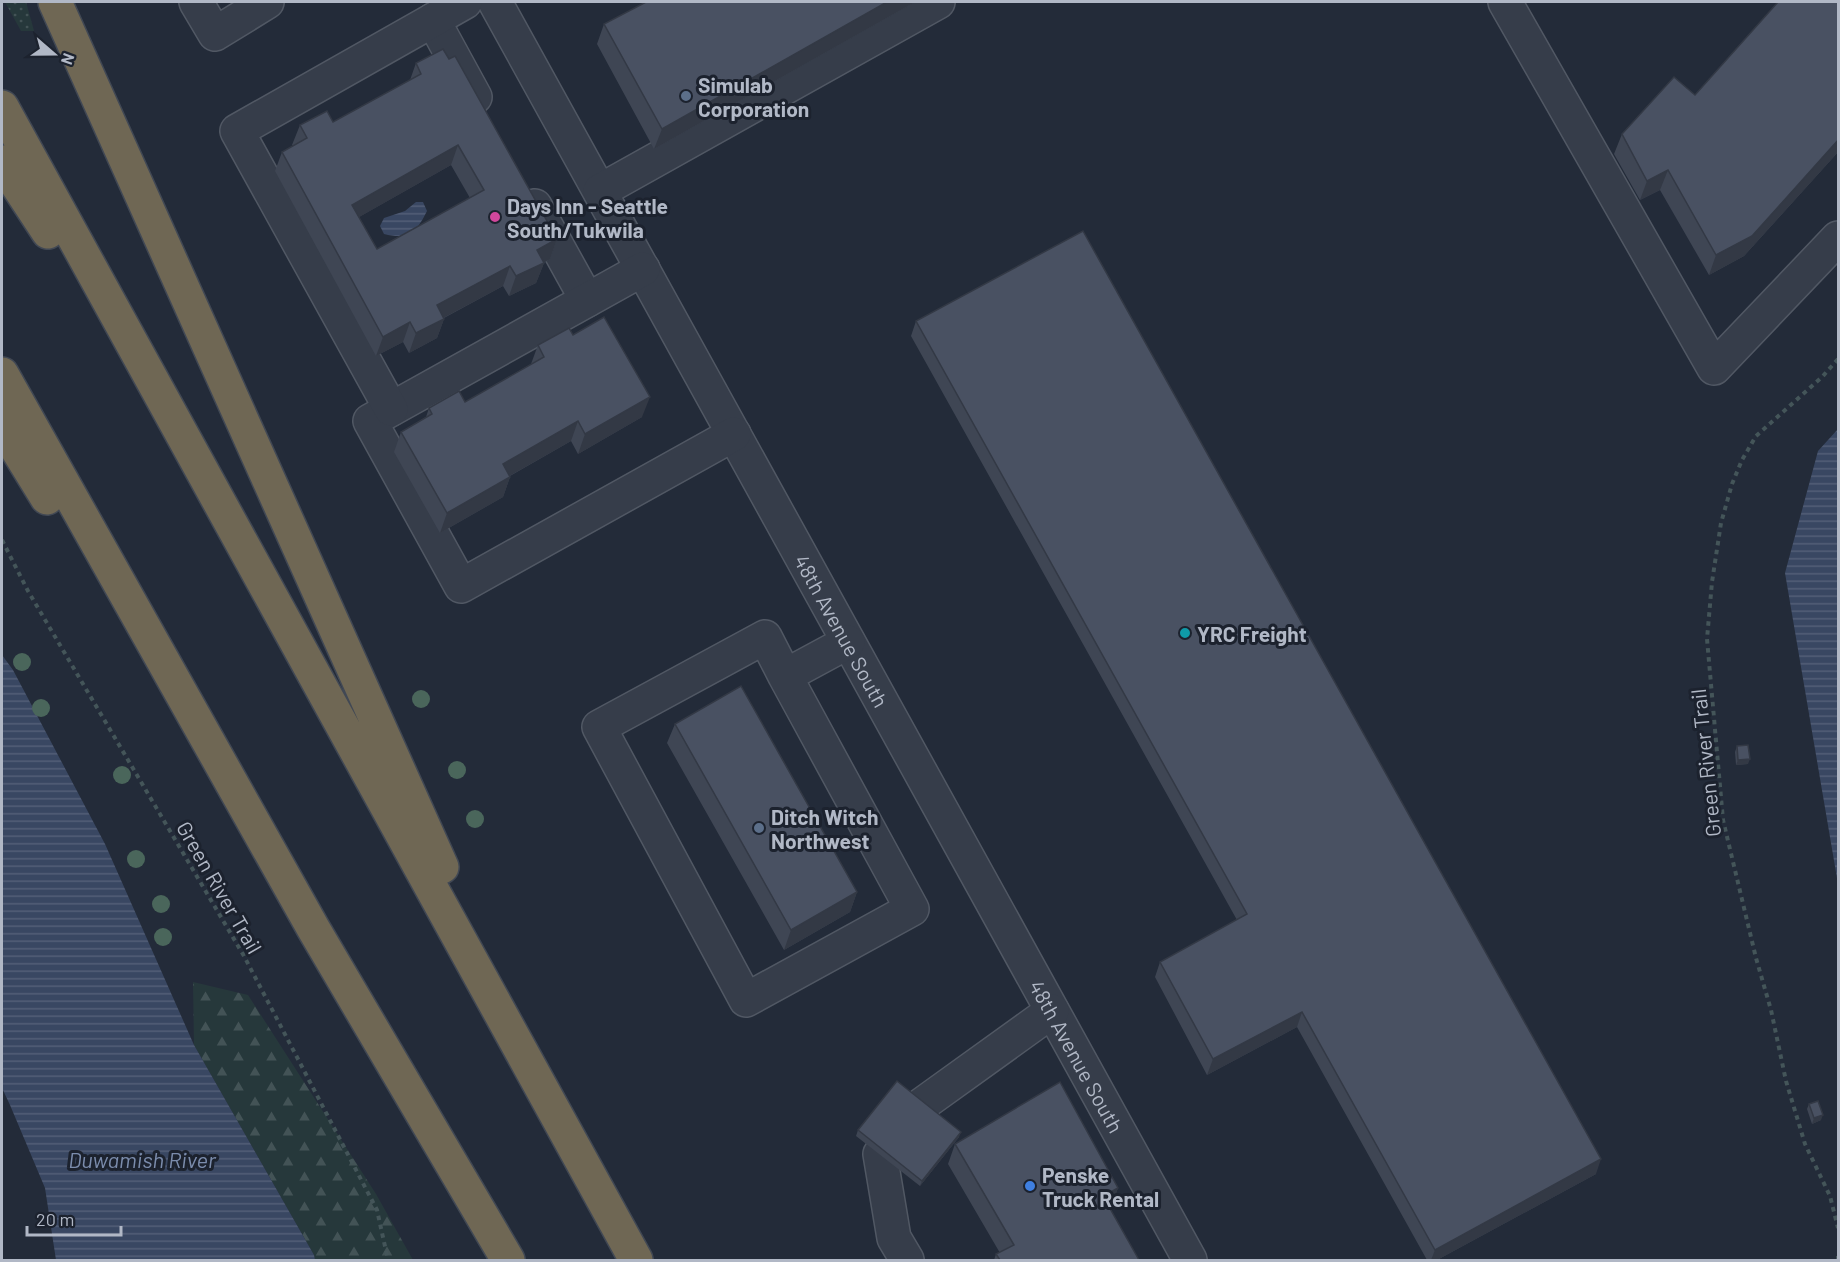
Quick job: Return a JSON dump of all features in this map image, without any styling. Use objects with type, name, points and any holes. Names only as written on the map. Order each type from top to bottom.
[{"type":"highway","points":[[55,2],[544,1093]]},
{"type":"highway","points":[[2,108],[636,1260]]},
{"type":"highway","points":[[2,162],[187,441]]},
{"type":"highway","points":[[2,374],[313,928],[508,1260]]},
{"type":"highway","points":[[2,425],[313,928]]},
{"type":"street","points":[[196,2],[215,34],[267,2]]},
{"type":"street","points":[[391,409],[237,131],[465,2]]},
{"type":"street","name":"48th Avenue South","points":[[495,2],[1190,1260]]},
{"type":"street","points":[[600,191],[938,2]]},
{"type":"street","points":[[1505,2],[1714,368],[1839,238]]},
{"type":"street","points":[[433,20],[490,124]]},
{"type":"street","points":[[518,176],[587,300]]},
{"type":"street","points":[[643,269],[370,421],[461,586],[734,434]]},
{"type":"street","points":[[765,638],[785,676],[912,909],[746,1000],[599,727],[765,638]]},
{"type":"street","points":[[785,676],[848,642]]},
{"type":"street","points":[[920,1106],[1052,1011]]},
{"type":"street","points":[[880,1154],[894,1238],[908,1260]]},
{"type":"path","name":"Green River Trail","points":[[1839,359],[1756,436],[1742,460],[1732,484],[1721,523],[1712,582],[1707,639],[1723,820],[1756,958],[1772,1010],[1786,1081],[1806,1144],[1830,1196],[1839,1228]]},
{"type":"path","name":"Green River Trail","points":[[2,540],[28,591],[244,956],[377,1210],[388,1260]]},
{"type":"path","points":[[1838,1260],[1839,1256]]},
{"type":"green space","points":[[5,2],[26,2],[34,31],[21,31]]},
{"type":"green space","points":[[193,982],[248,995],[376,1194],[413,1260],[315,1260],[194,1045]]},
{"type":"water","points":[[416,202],[423,202],[427,211],[415,230],[400,236],[384,234],[380,226],[384,218],[405,211]]},
{"type":"water","points":[[1838,429],[1838,884],[1785,573],[1818,451]]},
{"type":"water","name":"Duwamish River","points":[[2,655],[13,670],[105,844],[194,1045],[315,1260],[56,1260],[45,1188],[2,1088]]},
{"type":"building","name":"Simulab Corporation","points":[[646,2],[887,2],[662,129],[604,24]]},
{"type":"building","points":[[1778,2],[1839,2],[1839,139],[1752,236],[1716,255],[1668,170],[1647,181],[1622,134],[1674,77],[1695,95]]},
{"type":"building","name":"Days Inn - Seattle South/Tukwila","points":[[443,49],[449,59],[455,56],[557,239],[537,250],[544,263],[516,276],[510,266],[437,305],[444,319],[416,333],[410,322],[383,337],[282,152],[307,138],[300,125],[327,111],[333,122],[421,74],[416,63]],"holes":[[[458,145],[484,190],[377,249],[352,205]]]},
{"type":"building","name":"YRC Freight","points":[[1083,231],[1601,1159],[1435,1250],[1302,1012],[1213,1059],[1160,962],[1247,914],[916,321]]},
{"type":"building","points":[[604,317],[650,397],[585,434],[578,421],[503,464],[510,477],[447,513],[401,432],[432,414],[429,408],[459,391],[465,402],[544,357],[538,345],[569,328],[573,335]]},
{"type":"building","name":"Ditch Witch Northwest","points":[[741,686],[857,892],[791,930],[675,724]]},
{"type":"building","points":[[1748,745],[1750,759],[1738,760],[1737,746]]},
{"type":"building","points":[[897,1081],[961,1132],[922,1181],[858,1130]]},
{"type":"building","name":"Penske Truck Rental","points":[[1060,1082],[1118,1188],[1103,1196],[1139,1260],[1000,1260],[996,1254],[1014,1245],[955,1144]]},
{"type":"building","points":[[1818,1101],[1823,1115],[1814,1118],[1809,1104]]},
{"type":"place","name":"Simulab Corporation","points":[[686,96]]},
{"type":"place","name":"Days Inn - Seattle South/Tukwila","points":[[495,217]]},
{"type":"place","name":"YRC Freight","points":[[1185,633]]},
{"type":"place","name":"Ditch Witch Northwest","points":[[759,828]]},
{"type":"place","name":"Penske Truck Rental","points":[[1030,1186]]}]
